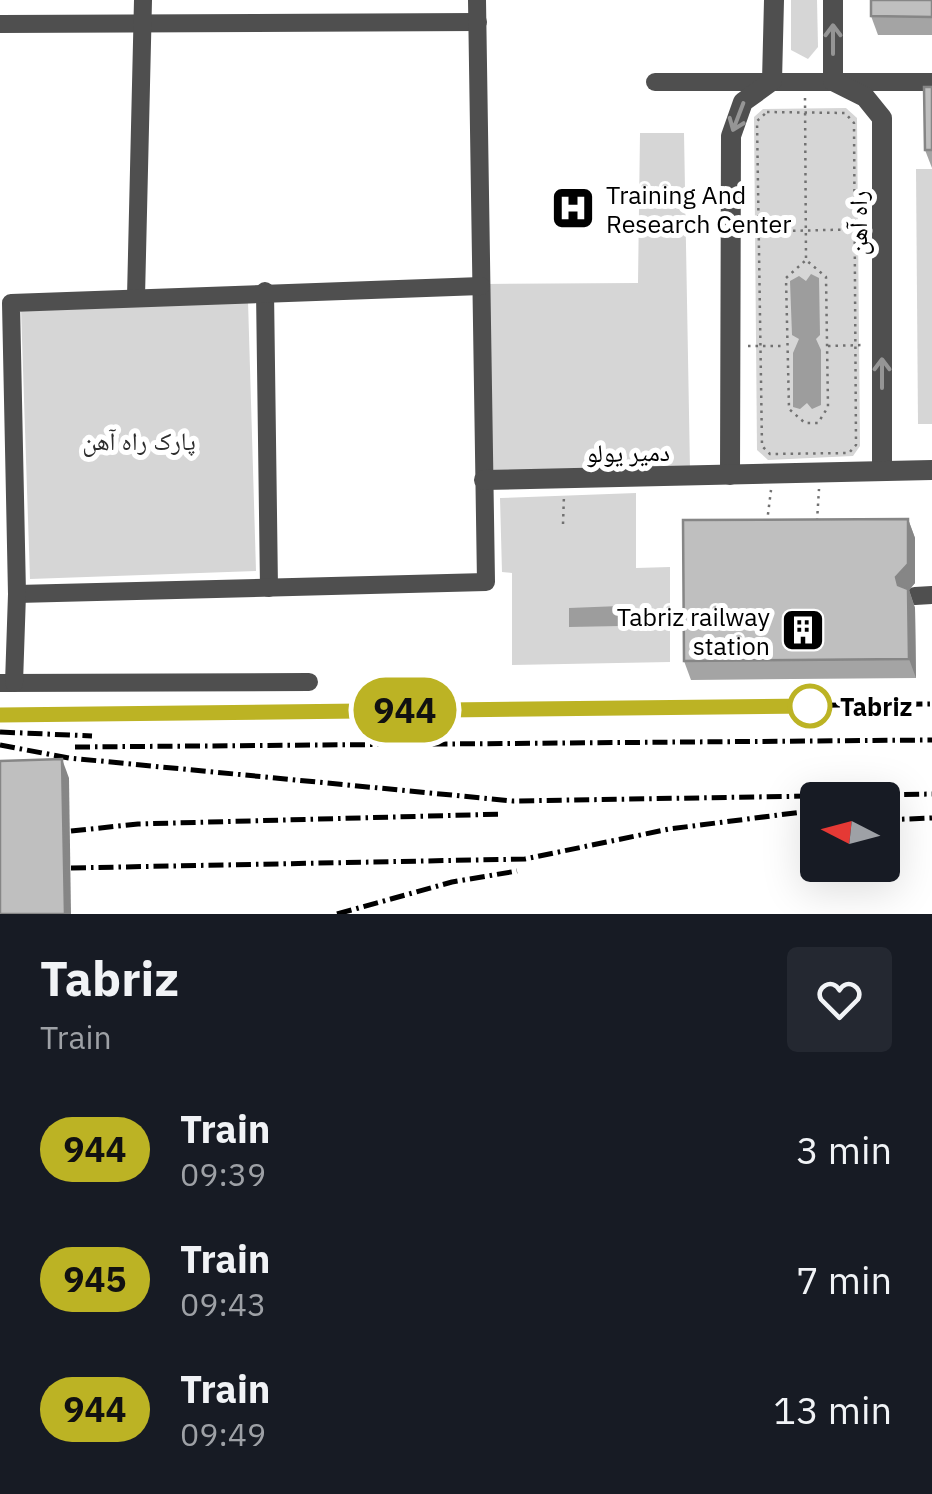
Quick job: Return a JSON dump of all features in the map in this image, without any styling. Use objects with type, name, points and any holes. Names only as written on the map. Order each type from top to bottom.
[{"type":"street","points":[[136,297],[143,0]]},
{"type":"street","points":[[17,594],[486,582],[478,0]]},
{"type":"street","points":[[772,81],[774,0]]},
{"type":"street","points":[[833,0],[833,81]]},
{"type":"street","points":[[0,24],[478,22]]},
{"type":"street","points":[[730,474],[731,136],[743,102],[772,81]]},
{"type":"street","name":"راه آهن","points":[[833,81],[865,98],[882,118],[882,471]]},
{"type":"street","points":[[655,82],[932,82]]},
{"type":"street","points":[[308,682],[7,683],[17,594],[11,303],[482,286]]},
{"type":"street","points":[[265,291],[269,588]]},
{"type":"street","name":"دمیر یولو","points":[[484,480],[932,470]]},
{"type":"path","points":[[804,82],[806,260],[786,278],[789,409],[805,424],[818,423],[828,407],[826,277],[806,260]]},
{"type":"path","points":[[767,112],[845,113],[854,123],[854,230],[856,445],[849,453],[770,454],[762,446],[757,121],[767,112]]},
{"type":"path","points":[[731,232],[882,229]]},
{"type":"path","points":[[827,346],[882,344]]},
{"type":"path","points":[[732,346],[787,346]]},
{"type":"path","points":[[818,522],[819,472]]},
{"type":"path","points":[[768,522],[772,474]]},
{"type":"path","points":[[563,524],[564,478]]},
{"type":"green space","points":[[791,0],[817,0],[818,47],[808,59],[791,50]]},
{"type":"green space","points":[[846,108],[857,118],[860,446],[853,456],[768,460],[757,450],[754,117],[763,109]]},
{"type":"green space","points":[[640,133],[684,133],[690,469],[489,475],[485,284],[638,283]]},
{"type":"green space","points":[[916,169],[932,169],[932,424],[918,424]]},
{"type":"green space","name":"پارک راه آهن","points":[[248,301],[256,571],[30,579],[21,309]]},
{"type":"green space","points":[[636,493],[636,568],[670,567],[670,662],[512,665],[512,573],[502,572],[500,498]]},
{"type":"shaded area","points":[[811,274],[819,278],[820,335],[816,339],[821,350],[821,405],[812,409],[807,403],[800,409],[793,407],[793,353],[799,339],[792,335],[790,281],[799,276],[806,281]]},
{"type":"shaded area","points":[[620,606],[620,626],[569,627],[569,608]]},
{"type":"building","points":[[871,0],[932,0],[932,17],[871,16]]},
{"type":"building","points":[[924,87],[932,87],[932,150],[925,150]]},
{"type":"building","name":"Tabriz railway station","points":[[908,519],[908,564],[896,577],[898,585],[908,589],[909,659],[684,661],[683,520]]},
{"type":"building","points":[[62,759],[65,914],[0,914],[0,761]]},
{"type":"railway","points":[[0,715],[932,704]]},
{"type":"railway","points":[[0,732],[92,736]]},
{"type":"railway","points":[[75,747],[932,740]]},
{"type":"railway","points":[[0,745],[69,758],[513,801],[932,794]]},
{"type":"railway","points":[[71,868],[525,859],[669,829],[800,812]]},
{"type":"railway","points":[[71,831],[138,824],[503,814]]},
{"type":"railway","points":[[900,819],[932,818]]},
{"type":"railway","points":[[337,914],[452,882],[517,871]]},
{"type":"train","name":"944","points":[[0,715],[810,706]]},
{"type":"place","name":"Training And Research Center","points":[[573,208]]},
{"type":"place","name":"Tabriz railway station","points":[[803,630]]},
{"type":"place","name":"Tabriz","points":[[810,706]]}]
